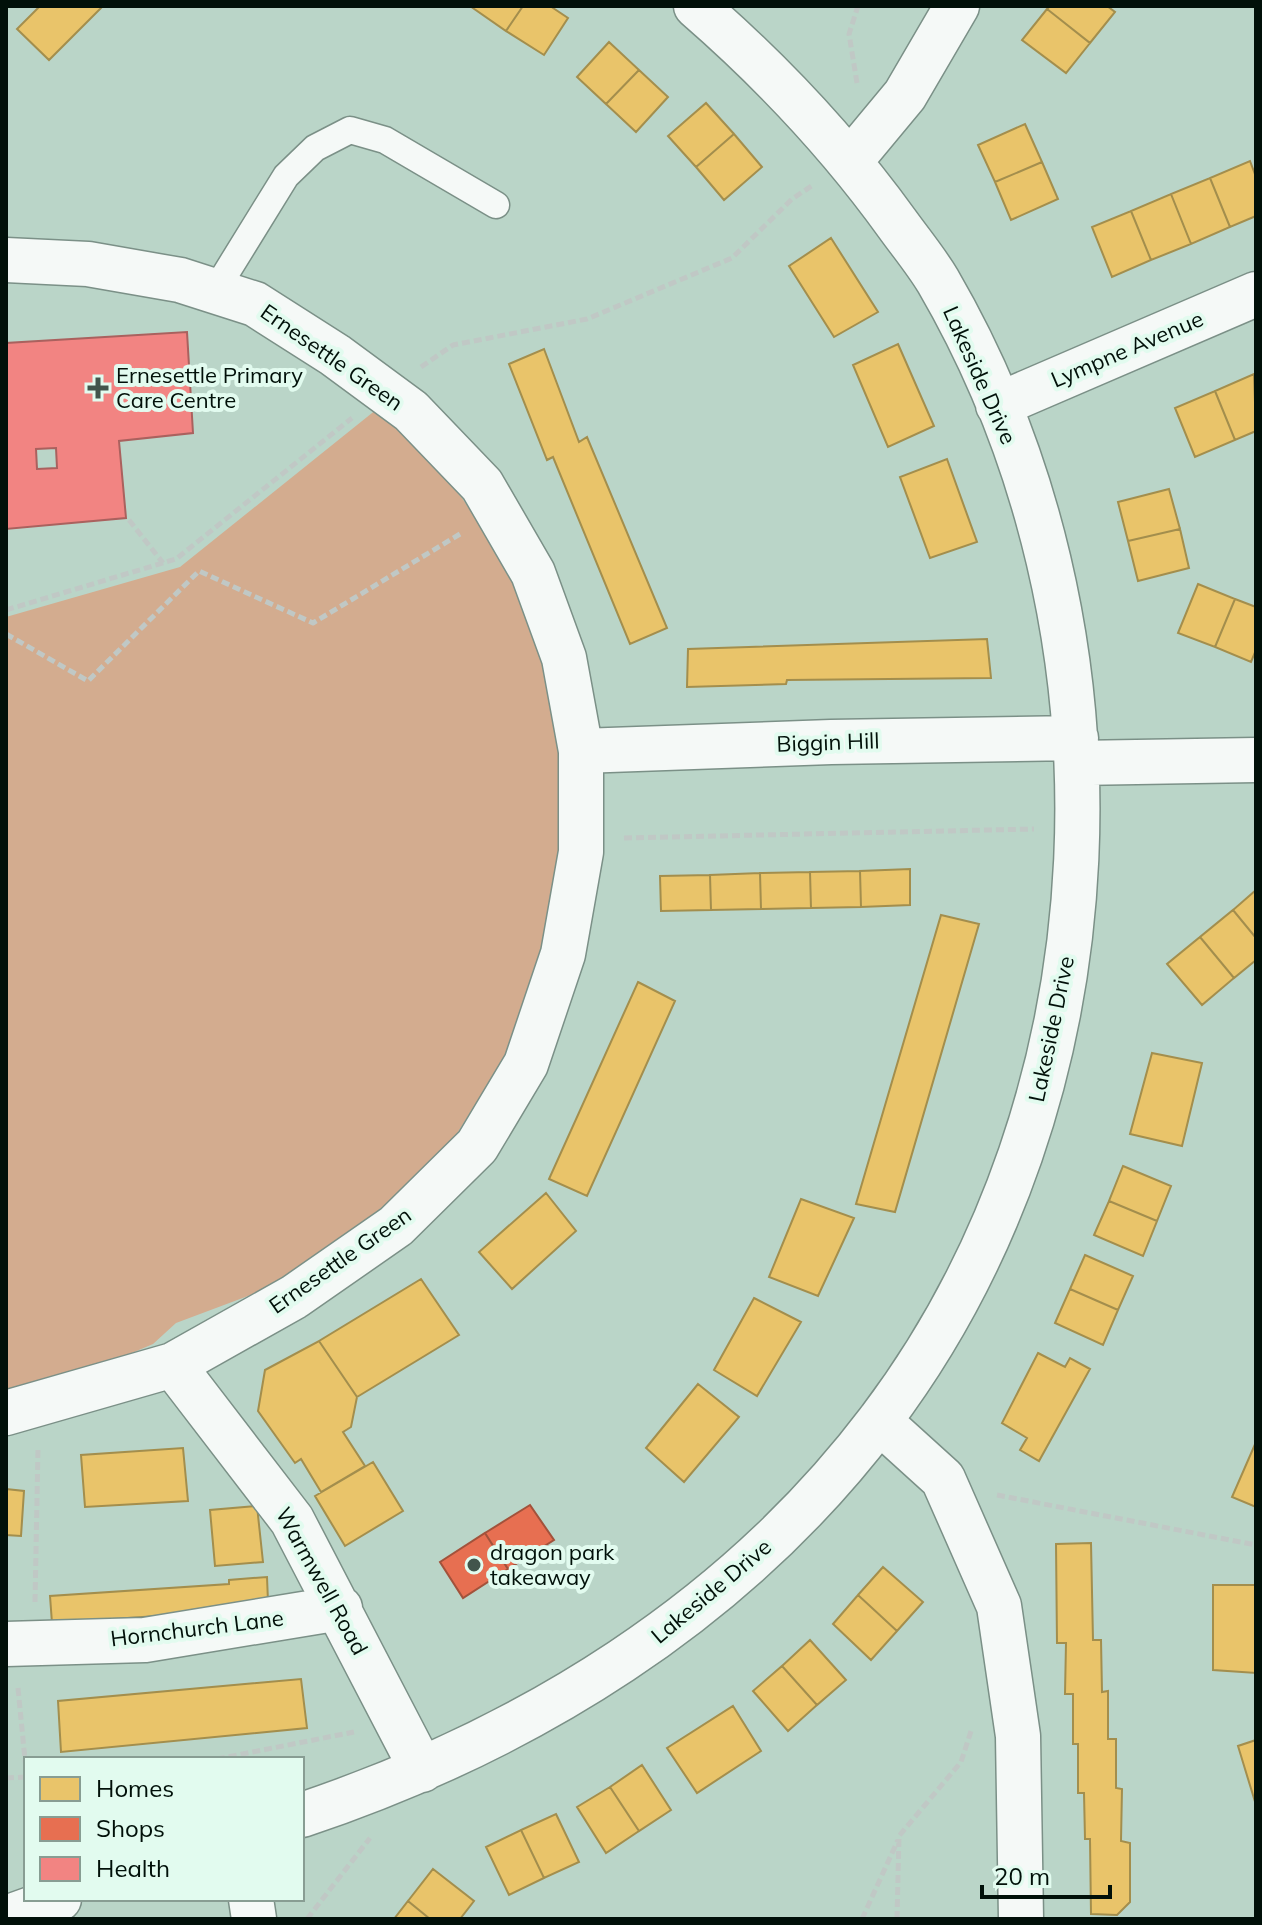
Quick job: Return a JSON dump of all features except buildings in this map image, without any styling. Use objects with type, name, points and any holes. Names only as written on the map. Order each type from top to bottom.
[{"type":"street","name":"Lakeside Drive","points":[[304,1814],[422,1770],[549,1708],[684,1618],[803,1510],[879,1421],[924,1355],[963,1288],[996,1217],[1046,1068],[1068,957],[1079,828],[1076,751],[1056,589],[1030,495],[998,405],[937,280],[859,151],[696,6]]},
{"type":"street","points":[[859,151],[905,95],[957,6]]},
{"type":"street","name":"Ernesettle Green","points":[[6,260],[88,264],[180,280],[255,304],[335,355],[411,411],[482,485],[533,573],[564,658],[581,751],[581,839],[563,954],[526,1064],[477,1146],[396,1226],[294,1297],[173,1365],[6,1413]]},
{"type":"street","name":"Lympne Avenue","points":[[998,405],[1256,294]]},
{"type":"street","name":"Biggin Hill","points":[[581,751],[831,742],[1256,760]]},
{"type":"street","name":"Warmwell Road","points":[[173,1365],[292,1520],[422,1770]]},
{"type":"street","points":[[879,1421],[943,1479],[999,1606],[1018,1736],[1021,1919]]},
{"type":"street","name":"Hornchurch Lane","points":[[18,1643],[145,1640],[340,1608]]},
{"type":"street","points":[[6,1918],[53,1901]]},
{"type":"lane","points":[[215,291],[286,176],[315,148],[350,130],[385,140],[496,205]]},
{"type":"path","points":[[6,610],[176,559],[385,392],[453,345],[587,319],[732,258],[792,199],[859,151],[849,34],[858,6]]},
{"type":"path","points":[[6,634],[88,681],[199,571],[313,623],[497,511]]},
{"type":"path","points":[[129,520],[163,563]]},
{"type":"path","points":[[581,839],[1079,828]]},
{"type":"path","points":[[25,1757],[18,1643],[38,1468]]},
{"type":"path","points":[[953,1499],[983,1493],[1256,1545]]},
{"type":"path","points":[[862,1919],[899,1836],[961,1762],[975,1717]]},
{"type":"path","points":[[227,1757],[398,1723]]},
{"type":"path","points":[[307,1919],[374,1832]]},
{"type":"path","points":[[897,1919],[899,1836]]},
{"type":"shaded area","points":[[377,409],[400,427],[462,498],[509,568],[541,654],[561,751],[563,821],[555,914],[518,1036],[448,1148],[341,1244],[280,1284],[176,1323],[153,1344],[113,1361],[6,1392],[6,617],[180,567]]},
{"type":"place","name":"Ernesettle Primary Care Centre","points":[[98,388]]},
{"type":"place","name":"dragon park takeaway","points":[[474,1565]]}]
